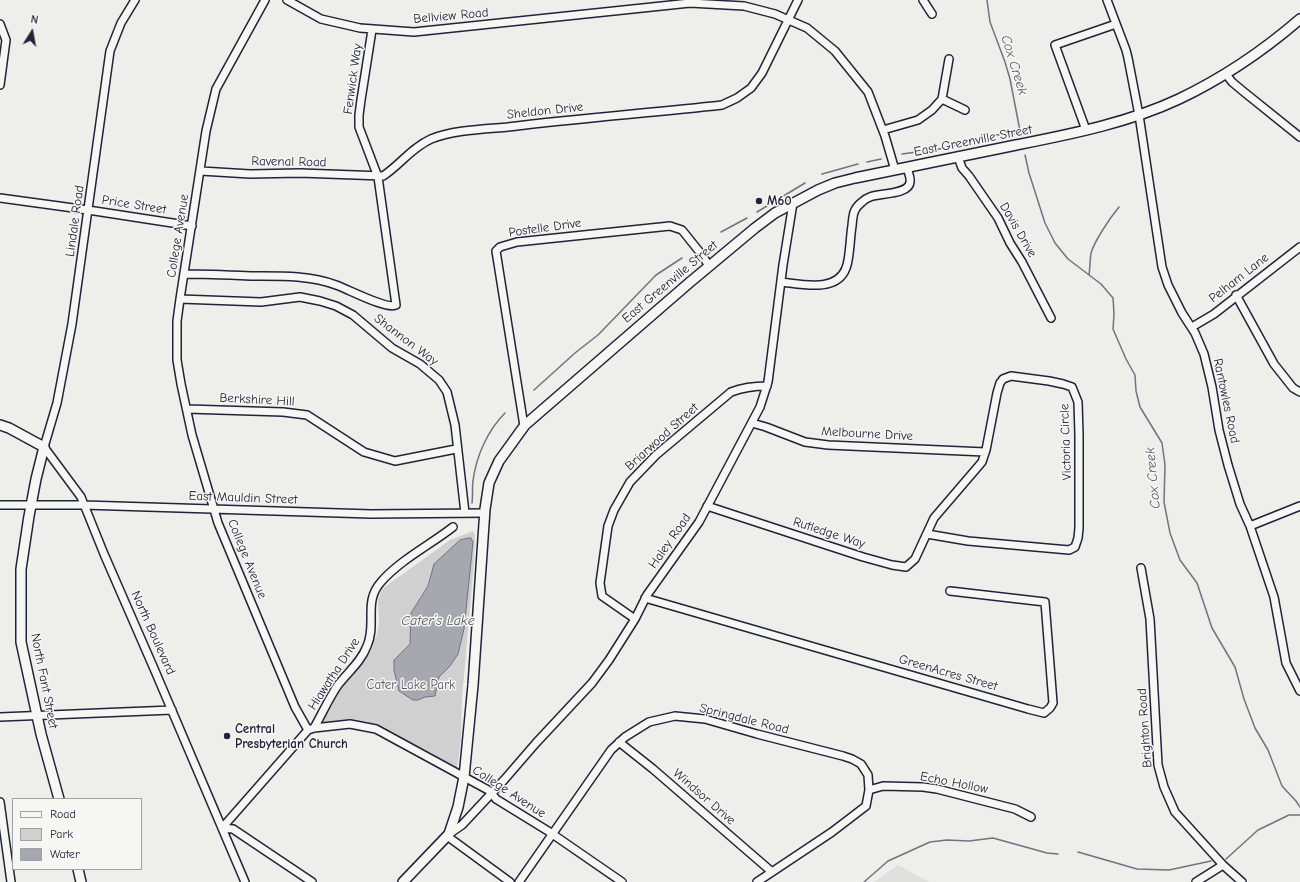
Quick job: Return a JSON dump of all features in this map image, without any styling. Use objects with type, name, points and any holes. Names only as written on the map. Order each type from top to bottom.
[{"type":"main road","name":"East Greenville Street","points":[[403,882],[448,835],[458,807],[464,777],[473,685],[485,513],[489,483],[499,461],[524,426],[709,266],[775,212],[818,190],[855,178],[1067,135],[1139,115],[1178,100],[1242,65],[1300,19]]},
{"type":"main road","name":"North Boulevard","points":[[0,425],[9,428],[44,448]]},
{"type":"main road","name":"North Fant Street","points":[[44,448],[31,504],[21,569],[21,636],[27,675],[36,715],[59,798]]},
{"type":"main road","points":[[78,870],[81,882]]},
{"type":"street","name":"Lindale Road","points":[[44,448],[57,403],[72,324],[110,50],[134,0]]},
{"type":"street","name":"College Avenue","points":[[265,0],[216,90],[206,131],[177,321],[177,360],[181,384],[192,435],[221,530],[295,707],[311,729],[350,724],[376,729],[490,791],[496,799],[552,834],[622,882]]},
{"type":"street","name":"Bellview Road","points":[[287,0],[321,19],[372,30],[414,32],[690,3],[744,6],[775,14],[807,28],[835,51],[868,92],[883,130],[896,170]]},
{"type":"street","name":"Sheldon Drive","points":[[378,177],[392,171],[417,146],[431,139],[447,134],[526,124],[722,105],[737,98],[751,88],[762,73],[798,0]]},
{"type":"street","points":[[923,0],[932,14]]},
{"type":"street","name":"Rantowles Road","points":[[1107,0],[1126,50],[1139,115],[1162,268],[1168,286],[1182,313],[1192,327],[1204,354],[1228,465],[1240,504],[1250,526],[1274,597],[1286,663],[1300,691]]},
{"type":"street","points":[[0,24],[6,40],[0,85]]},
{"type":"street","points":[[1086,130],[1055,44],[1116,24]]},
{"type":"street","name":"Fenwick Way","points":[[372,30],[361,100],[359,128],[378,177]]},
{"type":"street","points":[[883,130],[918,120],[932,110],[942,99],[948,59]]},
{"type":"street","points":[[1226,74],[1232,82],[1300,137]]},
{"type":"street","points":[[942,99],[965,110]]},
{"type":"street","name":"Davis Drive","points":[[958,157],[962,168],[973,181],[998,218],[1010,244],[1022,262],[1051,318]]},
{"type":"street","points":[[781,282],[827,285],[842,277],[847,268],[853,211],[862,201],[870,197],[902,191],[908,187],[910,182],[907,167]]},
{"type":"street","name":"Ravenal Road","points":[[200,171],[250,174],[378,177]]},
{"type":"street","name":"Shannon Way","points":[[184,274],[302,277],[336,285],[391,307],[395,306],[396,303],[378,177]]},
{"type":"street","name":"Price Street","points":[[0,198],[192,226]]},
{"type":"street","name":"Haley Road","points":[[448,835],[462,825],[592,683],[609,660],[635,619],[645,598],[699,522],[760,407],[767,386],[793,203]]},
{"type":"street","name":"Postelle Drive","points":[[524,426],[496,251],[500,246],[517,242],[670,226],[682,230],[709,266]]},
{"type":"street","name":"Pelham Lane","points":[[1192,327],[1214,314],[1236,295],[1300,246]]},
{"type":"street","points":[[1236,295],[1274,364],[1293,388],[1300,392]]},
{"type":"street","name":"Shannon Way","points":[[180,298],[261,302],[282,298],[300,297],[320,301],[336,306],[353,315],[392,348],[420,364],[439,380],[447,392],[454,424],[465,513]]},
{"type":"street","name":"Victoria Circle","points":[[1011,376],[1056,382],[1072,387],[1078,402],[1079,435],[1079,528],[1075,547],[1069,550],[968,541],[927,534],[934,518],[982,462],[997,393],[1003,379],[1011,376]]},
{"type":"street","name":"Briarwood Street","points":[[635,619],[602,596],[600,583],[608,526],[614,510],[630,482],[656,455],[731,392],[742,388],[767,386]]},
{"type":"street","name":"Berkshire Hill","points":[[187,409],[282,412],[308,415],[364,452],[395,461],[456,449]]},
{"type":"street","name":"Melbourne Drive","points":[[752,423],[805,442],[828,445],[985,452]]},
{"type":"street","name":"North Boulevard","points":[[44,448],[69,479],[81,497],[245,882]]},
{"type":"street","name":"East Mauldin Street","points":[[0,505],[84,505],[371,514],[485,513]]},
{"type":"street","name":"Rutledge Way","points":[[707,506],[892,566],[906,567],[915,560],[927,534]]},
{"type":"street","points":[[1250,526],[1300,506]]},
{"type":"street","name":"Hiawatha Drive","points":[[222,828],[311,729],[338,685],[361,659],[368,646],[371,635],[371,601],[374,592],[380,583],[395,568],[453,527]]},
{"type":"street","name":"Brighton Road","points":[[1141,568],[1150,619],[1158,765],[1164,787],[1175,812],[1223,865],[1242,882]]},
{"type":"street","name":"GreenAcres Street","points":[[645,598],[1028,709],[1044,712],[1050,708],[1053,703],[1045,602],[950,590]]},
{"type":"street","points":[[0,717],[172,710]]},
{"type":"street","name":"Springdale Road","points":[[519,882],[611,750],[625,737],[649,722],[676,716],[705,719],[852,759],[861,764],[868,775],[869,790],[866,806],[832,832],[756,882]]},
{"type":"street","name":"Windsor Drive","points":[[619,742],[653,769],[772,872]]},
{"type":"street","name":"Echo Hollow","points":[[869,790],[884,786],[923,787],[937,789],[1015,809],[1031,817]]},
{"type":"street","points":[[0,806],[11,882]]},
{"type":"street","points":[[222,828],[233,829],[312,882]]},
{"type":"street","points":[[448,835],[510,882]]},
{"type":"street","points":[[1196,882],[1223,865]]},
{"type":"shaded area","points":[[898,865],[929,882],[874,882]]},
{"type":"green space","name":"Cater Lake Park","points":[[473,531],[475,535],[474,563],[462,698],[461,739],[457,769],[383,730],[323,724],[320,721],[337,693],[371,651],[379,623],[378,600],[382,589],[450,540]]},
{"type":"water","name":"Cater’s Lake","points":[[471,538],[473,542],[464,629],[458,654],[450,666],[439,677],[435,696],[413,700],[399,691],[394,670],[394,660],[410,644],[411,613],[428,586],[434,564],[460,540]]},
{"type":"waterway","name":"Cox Creek","points":[[987,0],[990,22],[1010,79],[1021,136]]},
{"type":"waterway","points":[[902,154],[939,149],[996,135],[1021,133]]},
{"type":"waterway","name":"Cox Creek","points":[[1025,155],[1029,173],[1045,223],[1055,243],[1068,259],[1101,284],[1113,298],[1113,329],[1126,359],[1135,375],[1136,391],[1140,407],[1162,443],[1165,465],[1164,502],[1170,533],[1180,560],[1197,583],[1212,628],[1235,667],[1244,699],[1255,728],[1268,750],[1282,786],[1300,807]]},
{"type":"waterway","points":[[867,162],[881,159]]},
{"type":"waterway","points":[[822,174],[858,164]]},
{"type":"waterway","points":[[757,212],[805,183]]},
{"type":"waterway","points":[[1089,275],[1091,253],[1093,248],[1103,229],[1119,207]]},
{"type":"waterway","points":[[721,232],[747,218]]},
{"type":"waterway","points":[[534,390],[575,353],[598,335],[656,275],[682,258]]},
{"type":"waterway","points":[[472,503],[473,481],[480,453],[488,435],[505,413]]},
{"type":"waterway","points":[[1226,859],[1258,830],[1289,815],[1300,815]]},
{"type":"waterway","points":[[864,882],[888,861],[930,842],[947,840],[969,841],[993,838],[1047,853],[1058,854]]},
{"type":"waterway","points":[[1078,852],[1137,869],[1169,870],[1211,861]]},
{"type":"place","name":"M60","points":[[759,201]]},
{"type":"place","name":"Central Presbyterian Church","points":[[227,736]]}]
